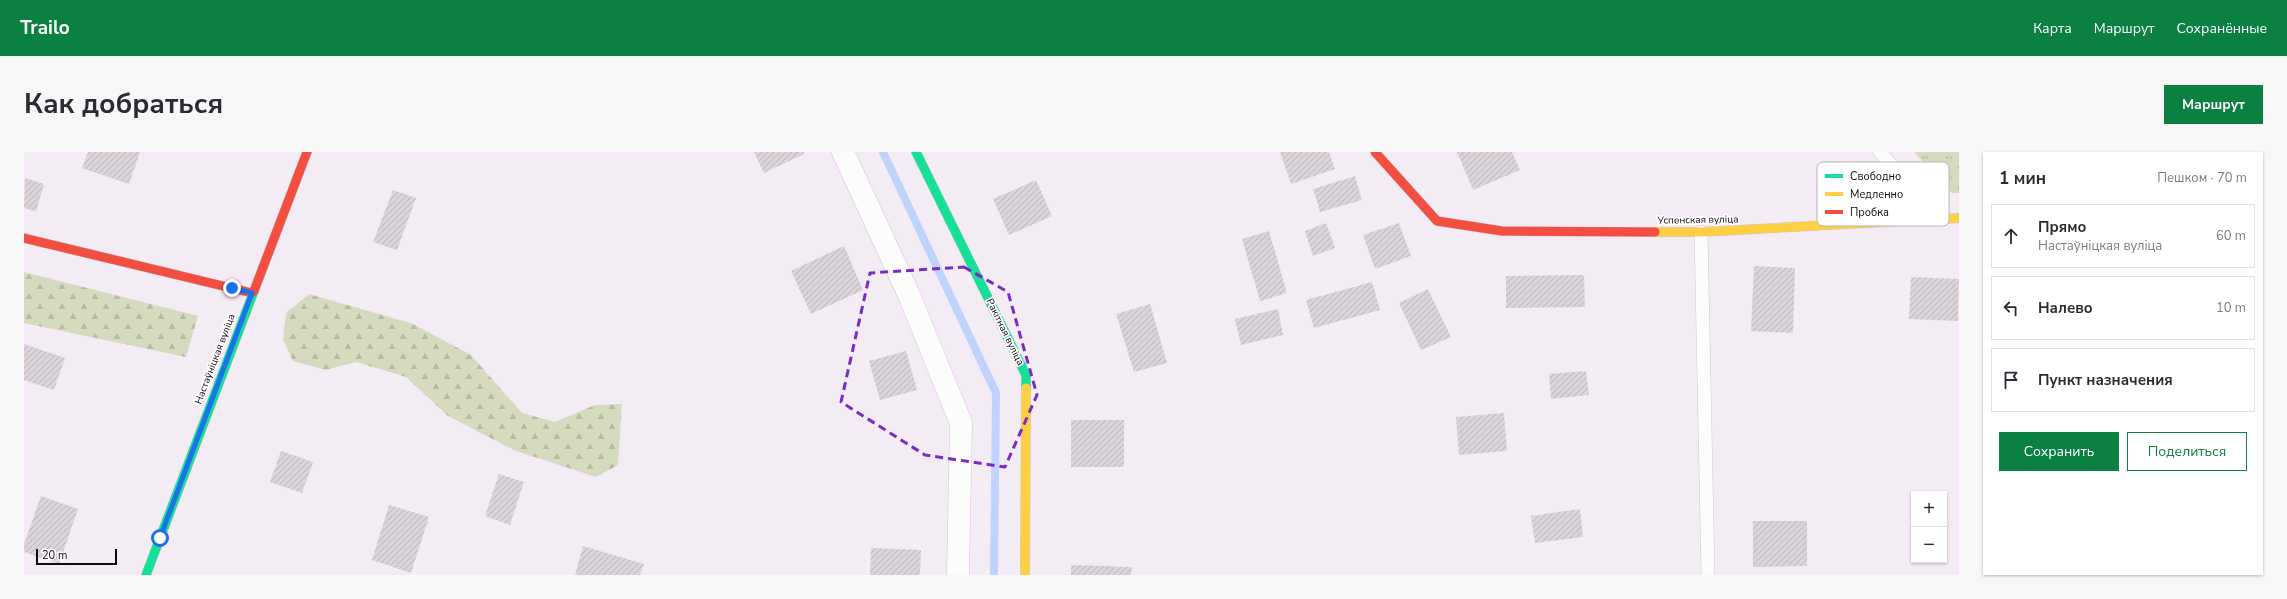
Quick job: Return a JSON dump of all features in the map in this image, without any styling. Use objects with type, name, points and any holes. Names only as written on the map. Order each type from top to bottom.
[{"type":"street","name":"Настаўніцкая вуліца","points":[[146,575],[252,293],[307,152]]},
{"type":"street","points":[[843,152],[909,295],[962,423],[958,575]]},
{"type":"street","name":"Ракітная вуліца","points":[[916,152],[1026,375],[1025,575]]},
{"type":"street","name":"Успенская вуліца","points":[[1375,152],[1437,221],[1502,231],[1701,232],[1817,226]]},
{"type":"street","name":"Успенская вуліца","points":[[1949,218],[1959,218]]},
{"type":"street","points":[[24,238],[252,293]]},
{"type":"lane","points":[[1880,152],[1889,162]]},
{"type":"lane","points":[[1701,232],[1708,575]]},
{"type":"highlighted area","points":[[964,267],[1008,292],[1037,395],[1005,467],[925,455],[841,402],[870,273]]},
{"type":"green space","points":[[1914,152],[1959,152],[1959,193],[1952,193],[1949,190],[1949,162],[1923,162]]},
{"type":"green space","points":[[24,272],[198,316],[186,357],[24,323]]},
{"type":"green space","points":[[309,294],[411,323],[471,355],[522,413],[555,422],[595,405],[622,404],[618,465],[596,477],[516,451],[448,416],[406,377],[356,362],[326,370],[293,361],[283,340],[286,313]]},
{"type":"building","points":[[88,152],[140,152],[129,184],[82,168]]},
{"type":"building","points":[[754,152],[804,152],[804,154],[764,173]]},
{"type":"building","points":[[1280,152],[1329,152],[1335,169],[1291,184]]},
{"type":"building","points":[[1457,152],[1512,152],[1520,170],[1473,190]]},
{"type":"building","points":[[1355,176],[1362,200],[1320,212],[1313,189]]},
{"type":"building","points":[[25,178],[44,184],[36,212],[24,208]]},
{"type":"building","points":[[1036,180],[1052,216],[1009,235],[993,199]]},
{"type":"building","points":[[393,190],[416,198],[397,250],[373,242]]},
{"type":"building","points":[[1326,223],[1335,248],[1313,256],[1305,231]]},
{"type":"building","points":[[1399,223],[1411,256],[1375,269],[1363,235]]},
{"type":"building","points":[[1269,231],[1287,293],[1260,301],[1242,239]]},
{"type":"building","points":[[844,246],[863,290],[811,314],[791,271]]},
{"type":"building","points":[[1754,266],[1795,268],[1793,333],[1751,331]]},
{"type":"building","points":[[1584,275],[1585,307],[1506,308],[1506,276]]},
{"type":"building","points":[[1911,277],[1959,279],[1958,321],[1909,319]]},
{"type":"building","points":[[1372,282],[1380,310],[1314,328],[1306,300]]},
{"type":"building","points":[[1428,289],[1451,337],[1421,350],[1399,303]]},
{"type":"building","points":[[1150,304],[1167,363],[1134,372],[1116,314]]},
{"type":"building","points":[[1278,309],[1283,335],[1241,345],[1235,319]]},
{"type":"building","points":[[24,344],[65,358],[54,390],[24,380]]},
{"type":"building","points":[[906,351],[917,390],[880,400],[869,361]]},
{"type":"building","points":[[1586,371],[1589,395],[1551,399],[1549,374]]},
{"type":"building","points":[[1504,413],[1507,451],[1459,455],[1456,417]]},
{"type":"building","points":[[1071,420],[1124,420],[1124,467],[1071,467]]},
{"type":"building","points":[[281,451],[313,462],[302,493],[270,482]]},
{"type":"building","points":[[499,474],[524,482],[510,525],[485,516]]},
{"type":"building","points":[[41,496],[78,509],[59,564],[24,552],[24,544]]},
{"type":"building","points":[[389,505],[429,517],[411,573],[372,560]]},
{"type":"building","points":[[1580,509],[1583,537],[1535,543],[1531,516]]},
{"type":"building","points":[[1753,521],[1807,521],[1807,566],[1753,567]]},
{"type":"building","points":[[583,546],[644,564],[640,575],[575,575]]},
{"type":"building","points":[[871,548],[921,550],[920,575],[870,575]]},
{"type":"building","points":[[1071,565],[1132,567],[1131,575],[1071,575]]},
{"type":"waterway","points":[[883,152],[996,393],[994,575]]},
{"type":"traffic: fast","points":[[916,152],[1026,375],[1026,388]]},
{"type":"traffic: fast","points":[[146,575],[254,291]]},
{"type":"traffic: slow","points":[[1949,219],[1959,218]]},
{"type":"traffic: slow","points":[[1655,232],[1701,232],[1817,226]]},
{"type":"traffic: slow","points":[[1025,575],[1026,388]]},
{"type":"traffic: jam","points":[[254,291],[307,152]]},
{"type":"traffic: jam","points":[[1375,152],[1437,221],[1502,231],[1655,232]]},
{"type":"traffic: jam","points":[[24,238],[252,293]]},
{"type":"route","points":[[160,538],[252,293],[232,288]]}]
